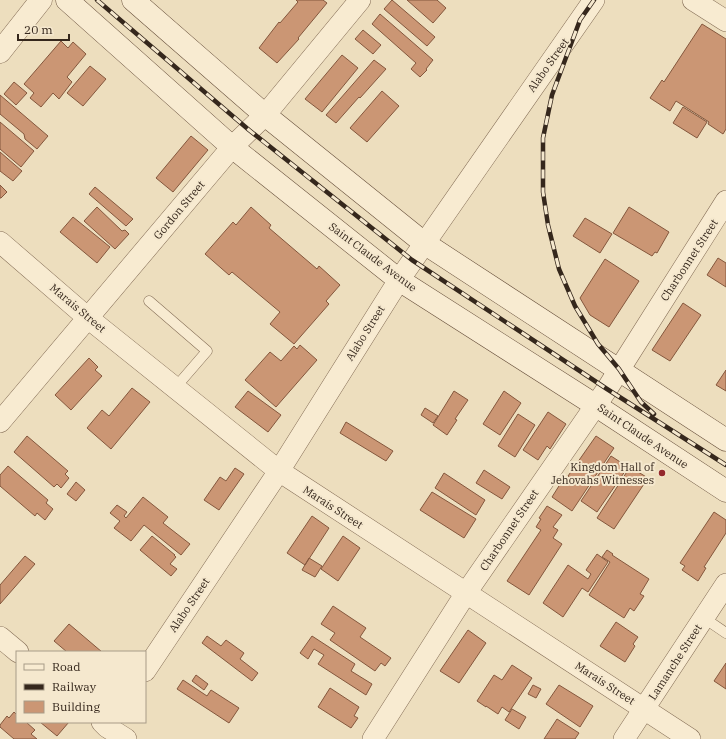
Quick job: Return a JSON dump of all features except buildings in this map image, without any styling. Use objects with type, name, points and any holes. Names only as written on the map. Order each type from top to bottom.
[{"type":"main road","points":[[0,52],[41,0]]},
{"type":"main road","name":"Saint Claude Avenue","points":[[67,0],[232,147],[398,280],[595,405],[726,491]]},
{"type":"main road","points":[[133,0],[265,115],[424,243],[726,440]]},
{"type":"street","name":"Gordon Street","points":[[0,422],[232,147],[265,115],[360,0]]},
{"type":"street","name":"Alabo Street","points":[[146,670],[279,472],[398,280],[594,0]]},
{"type":"street","points":[[693,0],[726,21]]},
{"type":"street","name":"Charbonnet Street","points":[[373,739],[466,593],[619,369],[726,201]]},
{"type":"street","name":"Marais Street","points":[[0,242],[88,318],[279,472],[690,739]]},
{"type":"street","name":"Lamanche Street","points":[[624,739],[726,584]]},
{"type":"street","points":[[0,637],[17,651]]},
{"type":"street","points":[[105,728],[126,739]]},
{"type":"lane","points":[[149,301],[207,350],[175,388]]},
{"type":"lane","points":[[704,618],[726,633]]},
{"type":"railway","points":[[97,0],[249,130],[412,260],[607,389],[726,465]]},
{"type":"railway","points":[[594,0],[580,20],[552,95],[543,138],[543,192],[548,225],[559,269],[575,306],[598,344],[619,369],[641,402],[654,414]]},
{"type":"place","name":"Kingdom Hall of Jehovahs Witnesses","points":[[662,473]]}]
